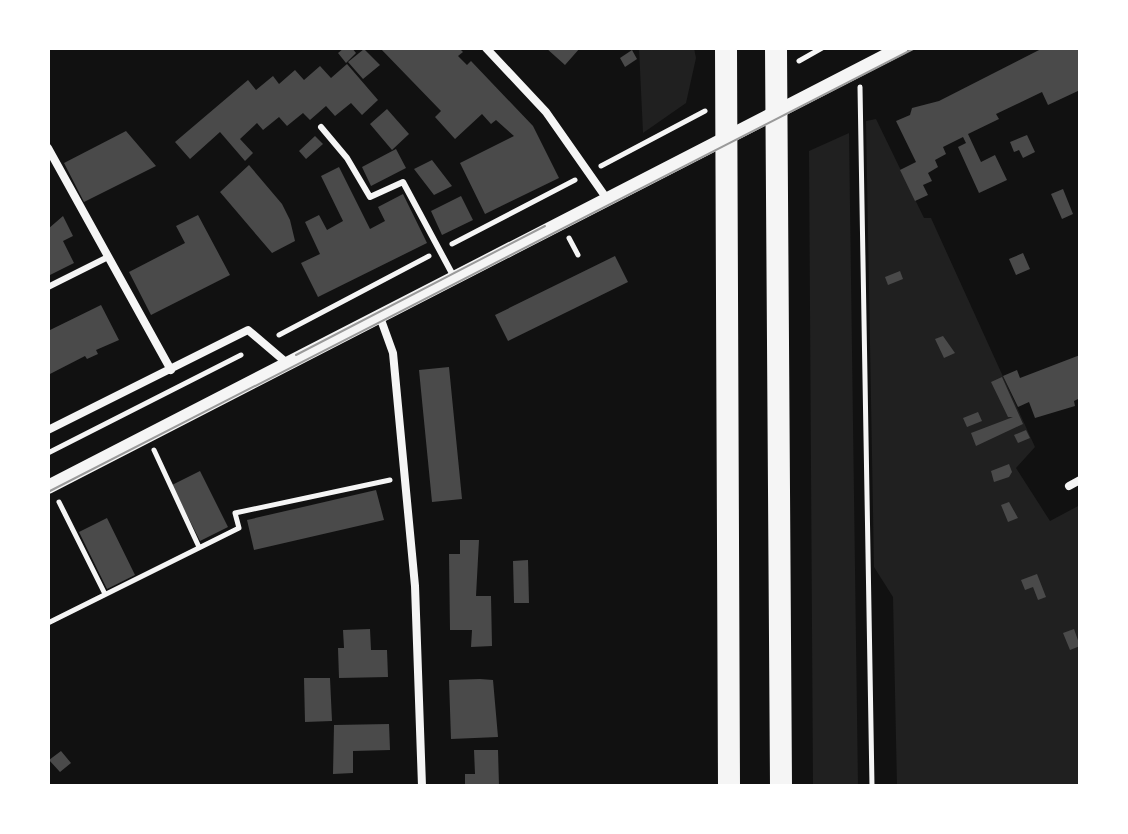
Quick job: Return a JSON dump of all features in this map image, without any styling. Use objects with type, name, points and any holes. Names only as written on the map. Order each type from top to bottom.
[{"type":"highway","points":[[726,48],[729,786]]},
{"type":"highway","points":[[781,786],[775,173],[782,57]]},
{"type":"street","points":[[486,48],[546,112],[607,199]]},
{"type":"street","points":[[49,486],[901,48]]},
{"type":"street","points":[[48,148],[106,258],[171,370]]},
{"type":"street","points":[[380,317],[393,353],[415,586],[422,786]]},
{"type":"street","points":[[48,430],[248,330],[289,365]]},
{"type":"street","points":[[1069,486],[1080,480]]},
{"type":"lane","points":[[321,127],[347,158],[370,197],[403,182],[455,279]]},
{"type":"lane","points":[[48,287],[106,258]]},
{"type":"path","points":[[782,57],[822,48]]},
{"type":"path","points":[[857,71],[861,98],[872,786]]},
{"type":"path","points":[[48,453],[265,343],[713,107]]},
{"type":"path","points":[[147,437],[199,547]]},
{"type":"path","points":[[48,623],[239,528],[235,513],[405,477]]},
{"type":"path","points":[[49,486],[105,594]]},
{"type":"shaded area","points":[[639,48],[694,48],[696,58],[686,103],[643,133]]},
{"type":"shaded area","points":[[876,119],[924,218],[931,218],[1035,447],[1016,468],[1050,521],[1080,505],[1080,786],[897,786],[893,597],[874,567],[866,121]]},
{"type":"shaded area","points":[[849,133],[858,786],[813,786],[809,151]]},
{"type":"building","points":[[344,48],[352,48],[356,53],[346,63],[338,53]]},
{"type":"building","points":[[380,48],[459,48],[463,52],[458,56],[467,65],[471,61],[533,126],[559,178],[485,214],[460,163],[514,136],[496,120],[491,124],[482,114],[455,139],[435,117],[441,111]]},
{"type":"building","points":[[546,48],[580,48],[565,65]]},
{"type":"building","points":[[1043,48],[1080,48],[1080,90],[1048,105],[1042,92],[996,114],[999,119],[968,134],[981,162],[995,155],[1007,180],[979,193],[958,147],[966,143],[963,137],[943,147],[946,154],[935,160],[938,167],[928,173],[932,181],[923,185],[928,195],[915,201],[900,170],[916,162],[896,121],[910,115],[912,108],[939,101]]},
{"type":"building","points":[[364,49],[380,65],[363,79],[348,62]]},
{"type":"building","points":[[632,50],[637,59],[625,67],[620,58]]},
{"type":"building","points":[[347,64],[378,100],[362,115],[351,103],[335,116],[326,106],[310,120],[303,113],[287,126],[279,117],[263,130],[257,123],[240,139],[253,153],[245,161],[220,132],[190,159],[175,142],[248,80],[256,90],[273,76],[279,84],[295,70],[304,80],[320,66],[331,78]]},
{"type":"building","points":[[387,109],[409,134],[392,150],[370,124]]},
{"type":"building","points":[[126,131],[156,166],[84,202],[64,163]]},
{"type":"building","points":[[1027,135],[1035,152],[1023,158],[1019,150],[1014,152],[1010,142]]},
{"type":"building","points":[[315,136],[323,144],[306,159],[299,151]]},
{"type":"building","points":[[396,149],[406,168],[371,186],[362,167]]},
{"type":"building","points":[[432,160],[452,186],[434,195],[414,169]]},
{"type":"building","points":[[249,165],[282,204],[290,220],[295,241],[272,253],[220,192]]},
{"type":"building","points":[[339,167],[370,229],[385,221],[378,207],[403,194],[427,243],[318,297],[301,263],[320,254],[305,222],[319,215],[327,230],[343,221],[321,176]]},
{"type":"building","points":[[1063,189],[1073,214],[1062,219],[1051,194]]},
{"type":"building","points":[[461,196],[473,220],[442,235],[431,211]]},
{"type":"building","points":[[198,215],[230,275],[151,315],[129,272],[185,243],[176,226]]},
{"type":"building","points":[[63,216],[73,236],[63,241],[74,263],[48,276],[48,229]]},
{"type":"building","points":[[1023,253],[1030,269],[1016,275],[1009,259]]},
{"type":"building","points":[[615,256],[628,282],[508,341],[495,315]]},
{"type":"building","points":[[900,271],[903,279],[888,285],[885,277]]},
{"type":"building","points":[[101,305],[119,340],[96,350],[98,354],[87,359],[85,356],[48,375],[48,331]]},
{"type":"building","points":[[943,336],[955,353],[944,358],[935,339]]},
{"type":"building","points":[[1080,355],[1080,398],[1074,401],[1075,406],[1035,418],[1029,402],[1018,407],[1003,376],[1017,370],[1020,378]]},
{"type":"building","points":[[449,367],[462,499],[432,502],[419,370]]},
{"type":"building","points":[[1002,377],[1023,424],[976,446],[971,433],[1013,417],[1008,417],[991,382]]},
{"type":"building","points":[[978,412],[982,421],[967,427],[963,418]]},
{"type":"building","points":[[1026,430],[1030,438],[1018,443],[1014,435]]},
{"type":"building","points":[[1009,464],[1012,472],[1009,477],[994,482],[991,471]]},
{"type":"building","points":[[200,471],[228,527],[200,541],[172,485]]},
{"type":"building","points":[[376,490],[384,520],[254,550],[247,520]]},
{"type":"building","points":[[1009,502],[1018,518],[1008,522],[1001,505]]},
{"type":"building","points":[[107,518],[135,575],[107,589],[79,532]]},
{"type":"building","points":[[460,540],[479,540],[476,596],[491,596],[492,646],[471,647],[472,630],[450,630],[449,554],[460,554]]},
{"type":"building","points":[[528,560],[529,603],[514,603],[513,561]]},
{"type":"building","points":[[1037,574],[1046,597],[1038,600],[1033,587],[1025,590],[1021,580]]},
{"type":"building","points":[[370,629],[371,650],[387,650],[388,677],[339,678],[338,648],[344,648],[343,630]]},
{"type":"building","points":[[1074,629],[1080,646],[1070,650],[1063,633]]},
{"type":"building","points":[[304,678],[330,678],[332,721],[305,722]]},
{"type":"building","points":[[449,680],[493,680],[498,737],[451,739]]},
{"type":"building","points":[[389,724],[390,750],[353,751],[353,773],[333,774],[334,725]]},
{"type":"building","points":[[474,750],[498,750],[499,786],[465,786],[465,774],[475,774]]},
{"type":"building","points":[[61,751],[71,763],[60,772],[49,760]]},
{"type":"tram line","points":[[48,492],[915,48]]},
{"type":"tram line","points":[[296,355],[545,226]]}]
